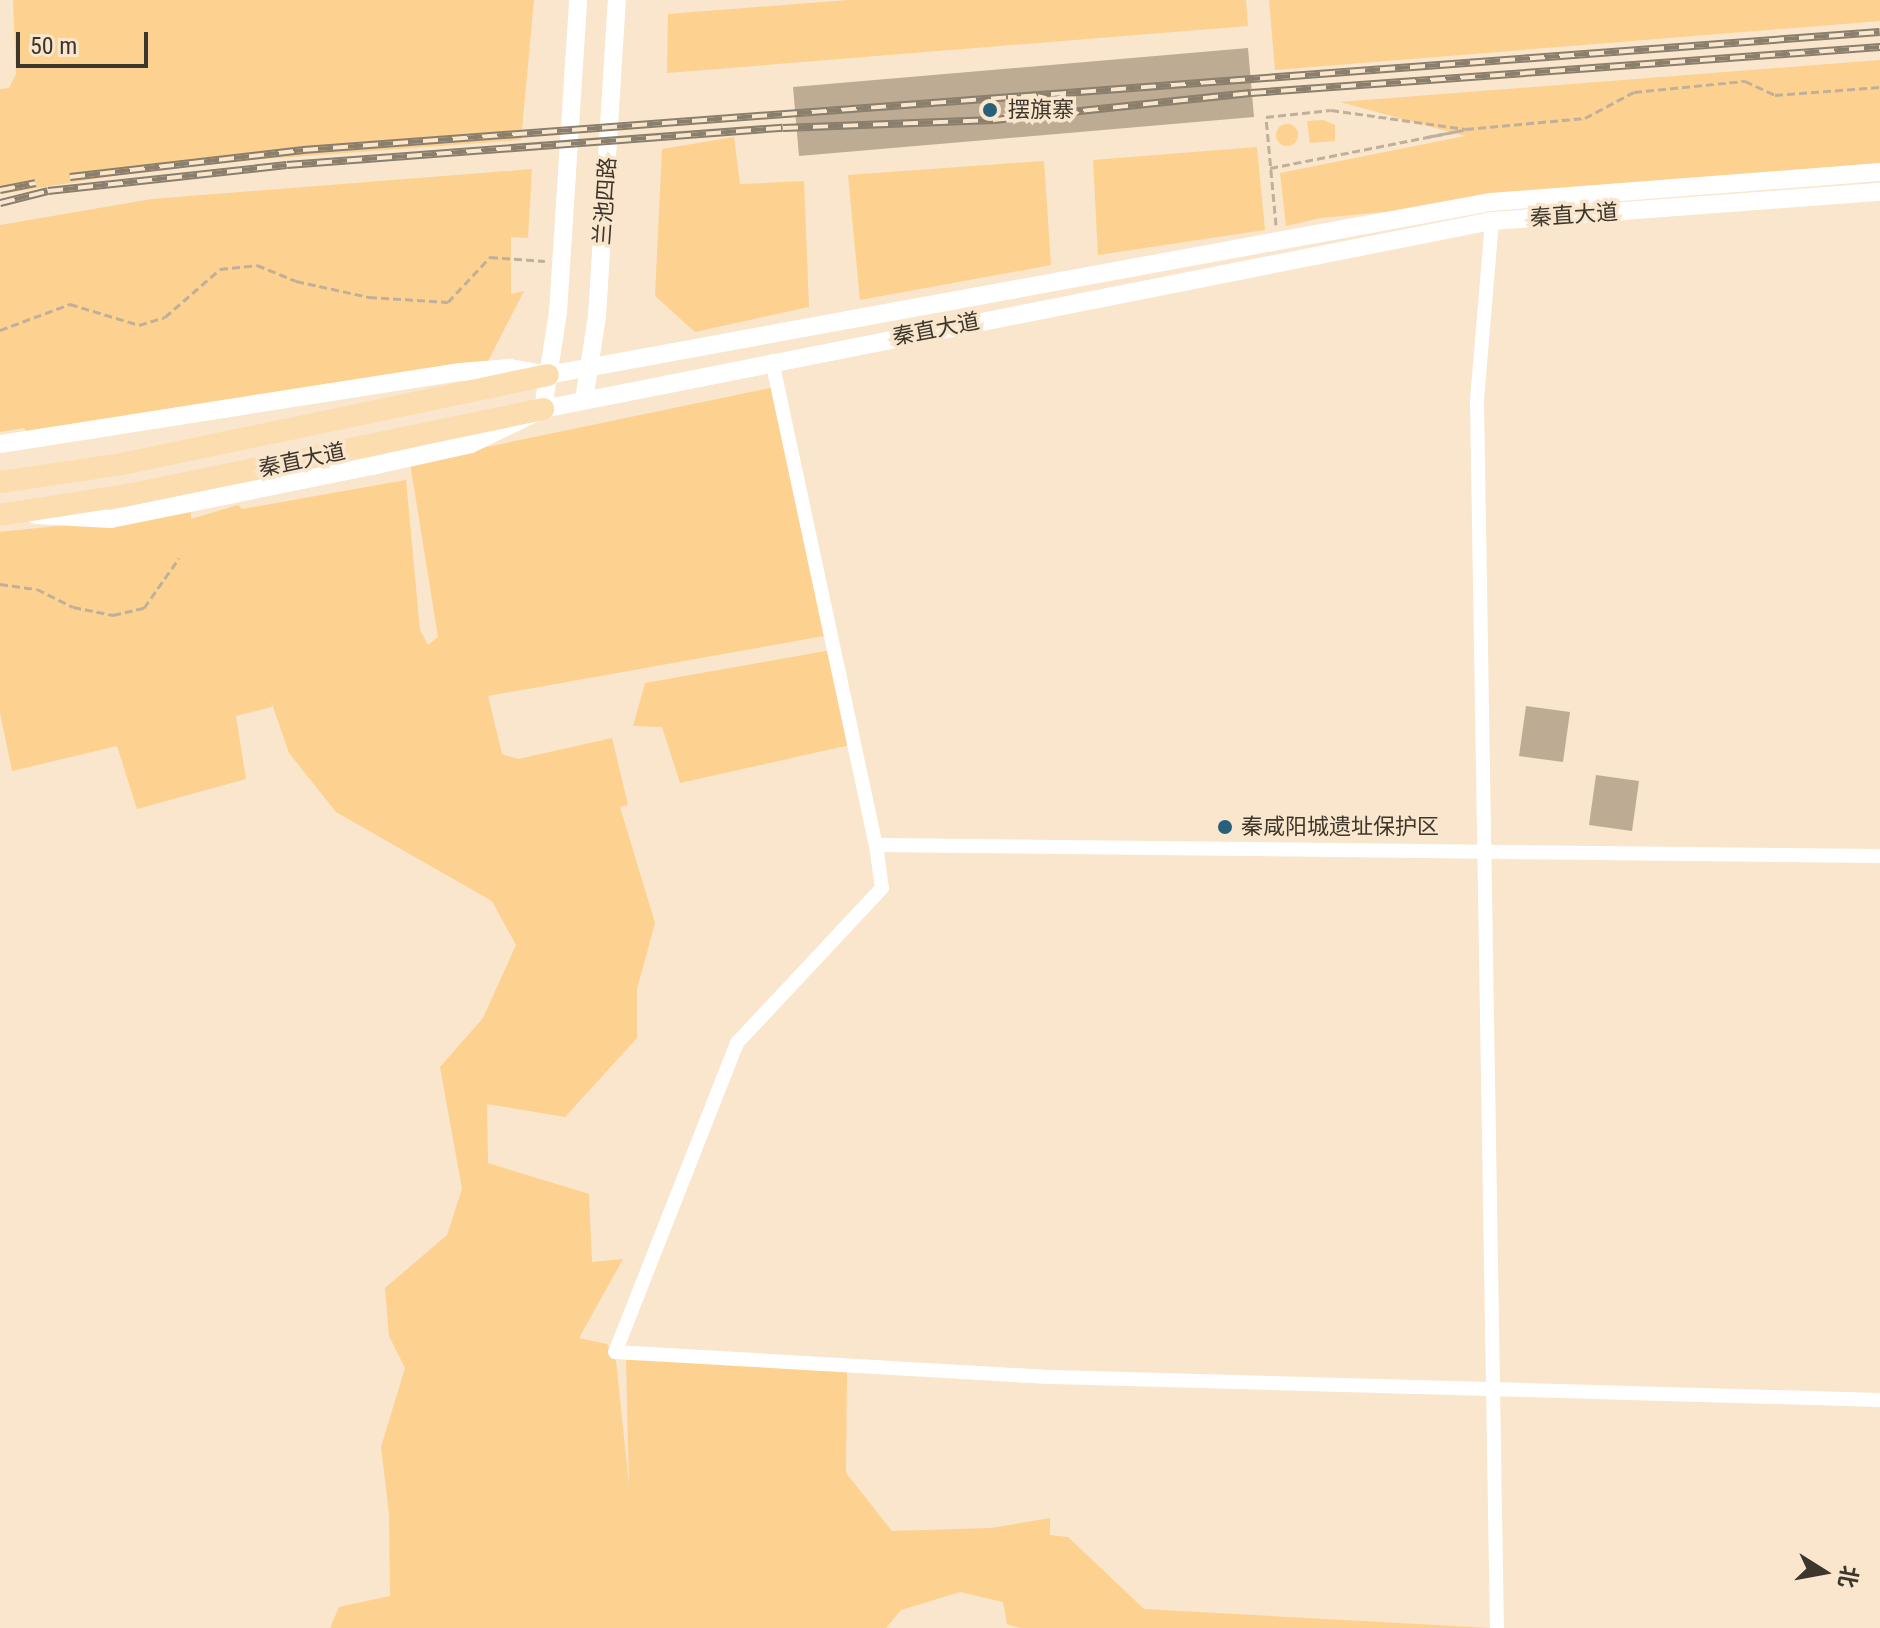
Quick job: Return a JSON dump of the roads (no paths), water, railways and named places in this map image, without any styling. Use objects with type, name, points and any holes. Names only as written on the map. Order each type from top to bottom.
[{"type":"main road","name":"秦直大道","points":[[0,482],[268,434],[548,375]]},
{"type":"main road","name":"秦直大道","points":[[0,513],[274,466],[543,409]]},
{"type":"street","name":"兰池四路","points":[[543,409],[561,263],[578,0]]},
{"type":"street","name":"兰池四路","points":[[584,400],[590,367],[617,0]]},
{"type":"street","name":"秦直大道","points":[[548,375],[1491,202],[1880,172]]},
{"type":"street","name":"秦直大道","points":[[543,409],[772,361],[1492,221],[1880,192]]},
{"type":"street","points":[[1492,221],[1477,401],[1497,1628]]},
{"type":"street","points":[[772,361],[876,845],[882,888],[737,1043],[615,1352],[1054,1377],[1880,1400]]},
{"type":"street","points":[[4,440],[460,372],[510,368],[548,375]]},
{"type":"street","points":[[0,513],[111,519],[471,444],[543,409]]},
{"type":"street","points":[[876,845],[1880,856]]},
{"type":"railway","points":[[70,177],[303,150],[1880,32]]},
{"type":"railway","points":[[0,203],[48,191],[287,165],[783,128],[994,120],[1251,93],[1880,47]]},
{"type":"railway","points":[[0,190],[35,183]]},
{"type":"place","name":"摆旗寨","points":[[990,110]]},
{"type":"place","name":"秦咸阳城遗址保护区","points":[[1225,827]]}]
